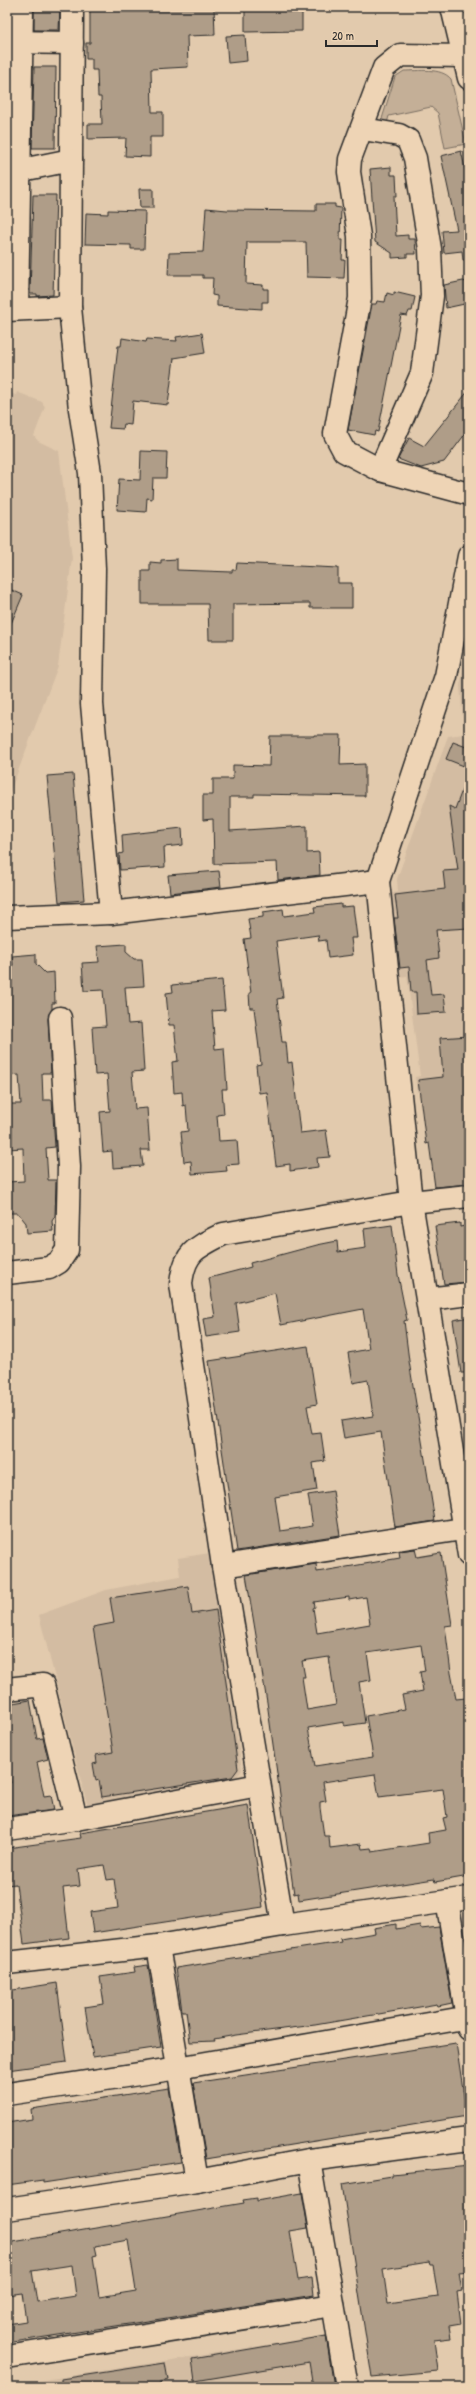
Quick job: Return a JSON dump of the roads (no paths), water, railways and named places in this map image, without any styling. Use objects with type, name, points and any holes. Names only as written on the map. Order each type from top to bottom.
[{"type":"street","points":[[22,7],[15,42],[12,171],[12,310],[70,307]]},
{"type":"street","points":[[72,7],[70,307],[80,409],[90,473],[94,569],[92,704],[111,913]]},
{"type":"street","points":[[452,7],[469,78]]},
{"type":"street","points":[[15,42],[72,43]]},
{"type":"street","points":[[464,56],[400,55],[394,58],[384,68],[363,129],[350,159],[349,172],[359,236],[360,298],[335,434],[344,451],[380,470],[469,494]]},
{"type":"street","points":[[363,129],[399,135],[408,140],[415,158],[430,249],[432,296],[422,373],[380,470]]},
{"type":"street","points":[[12,171],[71,160]]},
{"type":"street","points":[[469,556],[446,676],[378,881],[411,1202],[467,1528],[469,1555]]},
{"type":"street","points":[[7,917],[111,913],[378,881]]},
{"type":"street","points":[[7,1273],[49,1268],[59,1262],[68,1250],[69,1167],[60,1018]]},
{"type":"street","points":[[283,1925],[223,1566],[182,1284],[183,1267],[188,1256],[199,1246],[223,1234],[411,1202],[469,1196]]},
{"type":"street","points":[[428,1299],[469,1294]]},
{"type":"street","points":[[223,1566],[467,1528]]},
{"type":"street","points":[[7,1689],[43,1685],[76,1819]]},
{"type":"street","points":[[7,1829],[76,1819],[259,1785]]},
{"type":"street","points":[[7,1963],[158,1946],[283,1925],[469,1898]]},
{"type":"street","points":[[7,2094],[468,2021],[447,1901]]},
{"type":"street","points":[[158,1946],[197,2181]]},
{"type":"street","points":[[7,2209],[197,2181],[309,2160],[469,2138]]},
{"type":"street","points":[[309,2160],[347,2387]]},
{"type":"street","points":[[7,2357],[333,2305]]}]
